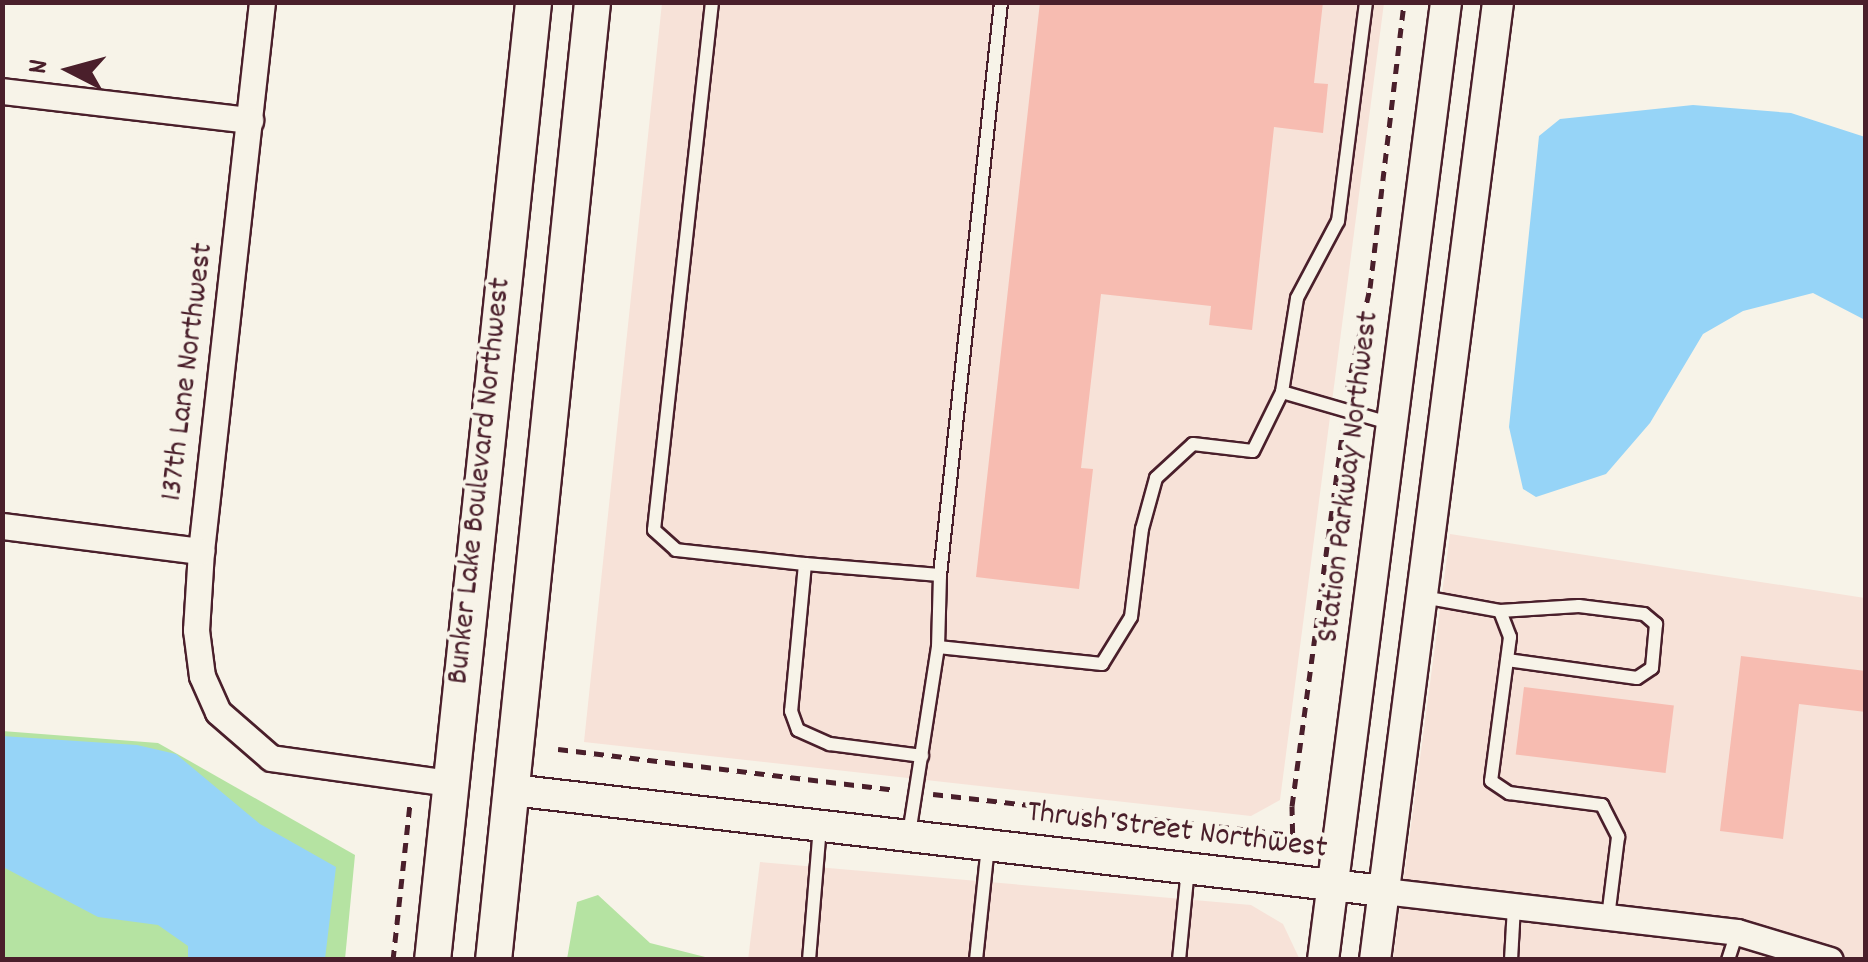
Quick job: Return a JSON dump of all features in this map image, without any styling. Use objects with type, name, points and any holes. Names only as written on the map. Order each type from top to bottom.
[{"type":"main road","name":"Bunker Lake Boulevard Northwest","points":[[432,960],[533,2]]},
{"type":"main road","name":"Bunker Lake Boulevard Northwest","points":[[493,960],[592,2]]},
{"type":"street","name":"137th Lane Northwest","points":[[262,2],[201,551],[196,630],[202,676],[218,712],[242,736],[286,762],[412,778]]},
{"type":"street","name":"Station Parkway Northwest","points":[[1323,960],[1446,2]]},
{"type":"street","points":[[1375,960],[1498,2]]},
{"type":"street","points":[[2,91],[250,120]]},
{"type":"street","points":[[2,526],[201,551]]},
{"type":"street","points":[[412,778],[450,782]]},
{"type":"street","name":"Thrush Street Northwest","points":[[512,790],[1737,932],[1830,960]]},
{"type":"lane","points":[[712,2],[654,530],[676,550],[940,575]]},
{"type":"lane","points":[[908,836],[938,647],[940,575],[1001,2]]},
{"type":"lane","points":[[938,647],[1102,664],[1131,618],[1156,478],[1193,444],[1253,451],[1282,392],[1297,298],[1338,221],[1366,2]]},
{"type":"lane","points":[[1282,392],[1345,407],[1392,424]]},
{"type":"lane","points":[[805,564],[792,711],[798,730],[830,744],[922,756]]},
{"type":"lane","points":[[1422,597],[1500,611],[1579,606],[1644,614],[1656,624],[1652,668],[1637,678],[1507,660]]},
{"type":"lane","points":[[1500,611],[1510,636],[1491,780],[1509,793],[1602,805],[1618,837],[1608,917]]},
{"type":"lane","points":[[809,960],[820,826]]},
{"type":"lane","points":[[976,960],[988,845]]},
{"type":"lane","points":[[1180,960],[1188,868]]},
{"type":"lane","points":[[1512,960],[1514,906]]},
{"type":"lane","points":[[1728,960],[1737,932]]},
{"type":"path","points":[[1293,881],[1292,806],[1345,407],[1370,288],[1404,2]]},
{"type":"path","points":[[393,960],[412,778]]},
{"type":"shaded area","points":[[662,3],[1384,3],[1280,800],[1251,816],[584,742]]},
{"type":"shaded area","points":[[1450,534],[1865,598],[1865,959],[1393,960]]},
{"type":"shaded area","points":[[760,862],[1251,905],[1283,924],[1300,960],[748,960]]},
{"type":"green space","points":[[2,731],[158,743],[355,855],[345,959],[3,959]]},
{"type":"green space","points":[[598,895],[650,943],[713,959],[567,959],[577,902]]},
{"type":"water","points":[[1693,105],[1791,113],[1865,137],[1865,320],[1813,293],[1743,311],[1703,334],[1650,423],[1606,474],[1536,497],[1523,489],[1509,427],[1539,136],[1560,119]]},
{"type":"water","points":[[2,736],[137,745],[176,754],[260,824],[336,867],[325,959],[188,959],[188,946],[158,925],[98,917],[3,867]]},
{"type":"building","points":[[1040,2],[1323,2],[1314,83],[1328,84],[1323,133],[1274,127],[1252,330],[1209,325],[1211,306],[1101,294],[1081,468],[1093,469],[1079,589],[976,577]]},
{"type":"building","points":[[1741,656],[1866,671],[1866,712],[1799,704],[1783,839],[1720,831]]},
{"type":"building","points":[[1524,687],[1674,705],[1666,773],[1516,754]]}]
